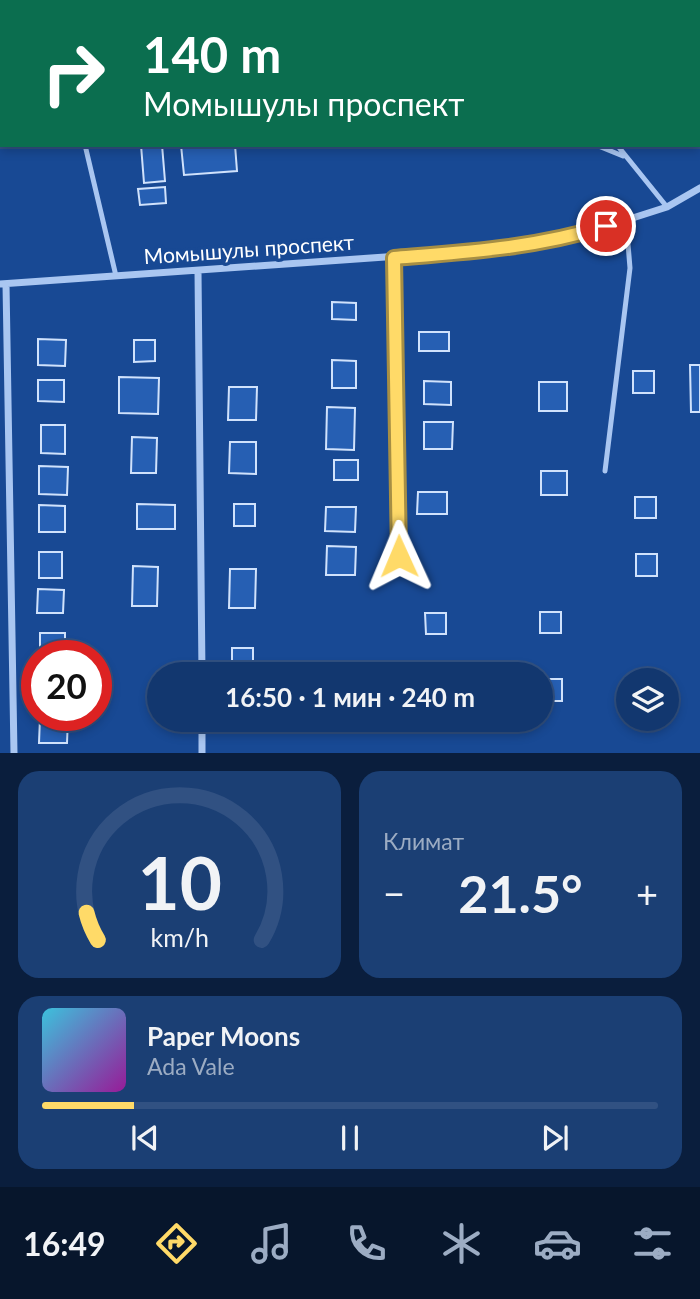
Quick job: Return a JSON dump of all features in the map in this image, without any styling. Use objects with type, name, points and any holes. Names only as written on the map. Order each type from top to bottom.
[{"type":"street","name":"Момышулы проспект","points":[[3,284],[499,250],[566,239],[667,207],[700,188]]},
{"type":"street","points":[[198,271],[202,662]]},
{"type":"street","points":[[3,284],[14,753]]},
{"type":"street","points":[[202,732],[202,753]]},
{"type":"lane","points":[[85,147],[116,276]]},
{"type":"lane","points":[[601,147],[626,157]]},
{"type":"lane","points":[[618,147],[667,207]]},
{"type":"lane","points":[[605,471],[630,268],[626,220]]},
{"type":"lane","points":[[394,258],[399,556]]},
{"type":"building","points":[[141,147],[162,147],[165,181],[144,183]]},
{"type":"building","points":[[181,147],[235,147],[237,171],[184,175]]},
{"type":"building","points":[[165,187],[166,203],[140,205],[138,189]]},
{"type":"building","points":[[332,302],[356,303],[356,320],[332,319]]},
{"type":"building","points":[[419,332],[449,332],[449,351],[419,351]]},
{"type":"building","points":[[38,339],[66,340],[65,366],[38,365]]},
{"type":"building","points":[[134,340],[155,340],[155,361],[134,362]]},
{"type":"building","points":[[332,360],[356,361],[356,388],[332,388]]},
{"type":"building","points":[[690,365],[700,365],[700,412],[691,412]]},
{"type":"building","points":[[633,371],[654,371],[654,393],[633,393]]},
{"type":"building","points":[[119,377],[159,378],[158,414],[119,413]]},
{"type":"building","points":[[38,380],[64,380],[64,402],[38,401]]},
{"type":"building","points":[[424,381],[451,382],[451,405],[424,404]]},
{"type":"building","points":[[539,382],[567,382],[567,411],[539,411]]},
{"type":"building","points":[[229,387],[257,387],[256,420],[228,420]]},
{"type":"building","points":[[327,407],[355,408],[354,450],[326,449]]},
{"type":"building","points":[[424,422],[453,422],[452,449],[424,449]]},
{"type":"building","points":[[41,425],[65,425],[65,454],[41,453]]},
{"type":"building","points":[[132,437],[157,438],[156,473],[131,473]]},
{"type":"building","points":[[230,442],[256,442],[256,474],[229,473]]},
{"type":"building","points":[[334,460],[358,460],[358,480],[334,480]]},
{"type":"building","points":[[39,466],[68,467],[67,495],[39,494]]},
{"type":"building","points":[[541,471],[567,471],[567,495],[541,495]]},
{"type":"building","points":[[418,492],[447,492],[447,514],[417,514]]},
{"type":"building","points":[[635,497],[656,497],[656,518],[635,518]]},
{"type":"building","points":[[137,504],[175,505],[175,529],[137,529]]},
{"type":"building","points":[[234,504],[255,504],[255,526],[234,526]]},
{"type":"building","points":[[39,505],[65,506],[65,532],[39,532]]},
{"type":"building","points":[[326,507],[356,507],[355,532],[325,531]]},
{"type":"building","points":[[327,546],[356,547],[355,575],[326,575]]},
{"type":"building","points":[[39,552],[62,552],[62,578],[39,578]]},
{"type":"building","points":[[636,554],[657,554],[657,576],[636,576]]},
{"type":"building","points":[[133,566],[158,567],[157,606],[132,606]]},
{"type":"building","points":[[230,569],[256,569],[255,608],[229,608]]},
{"type":"building","points":[[38,589],[64,590],[63,613],[37,613]]},
{"type":"building","points":[[540,612],[561,612],[561,633],[540,633]]},
{"type":"building","points":[[425,613],[446,613],[446,634],[426,634]]},
{"type":"building","points":[[40,633],[65,633],[65,640],[40,640]]},
{"type":"building","points":[[232,648],[253,648],[253,662],[232,662]]},
{"type":"building","points":[[553,679],[562,679],[562,701],[553,701]]},
{"type":"building","points":[[39,731],[67,731],[67,743],[39,743]]},
{"type":"route","points":[[399,556],[394,258],[499,250],[566,239],[606,226]]}]
